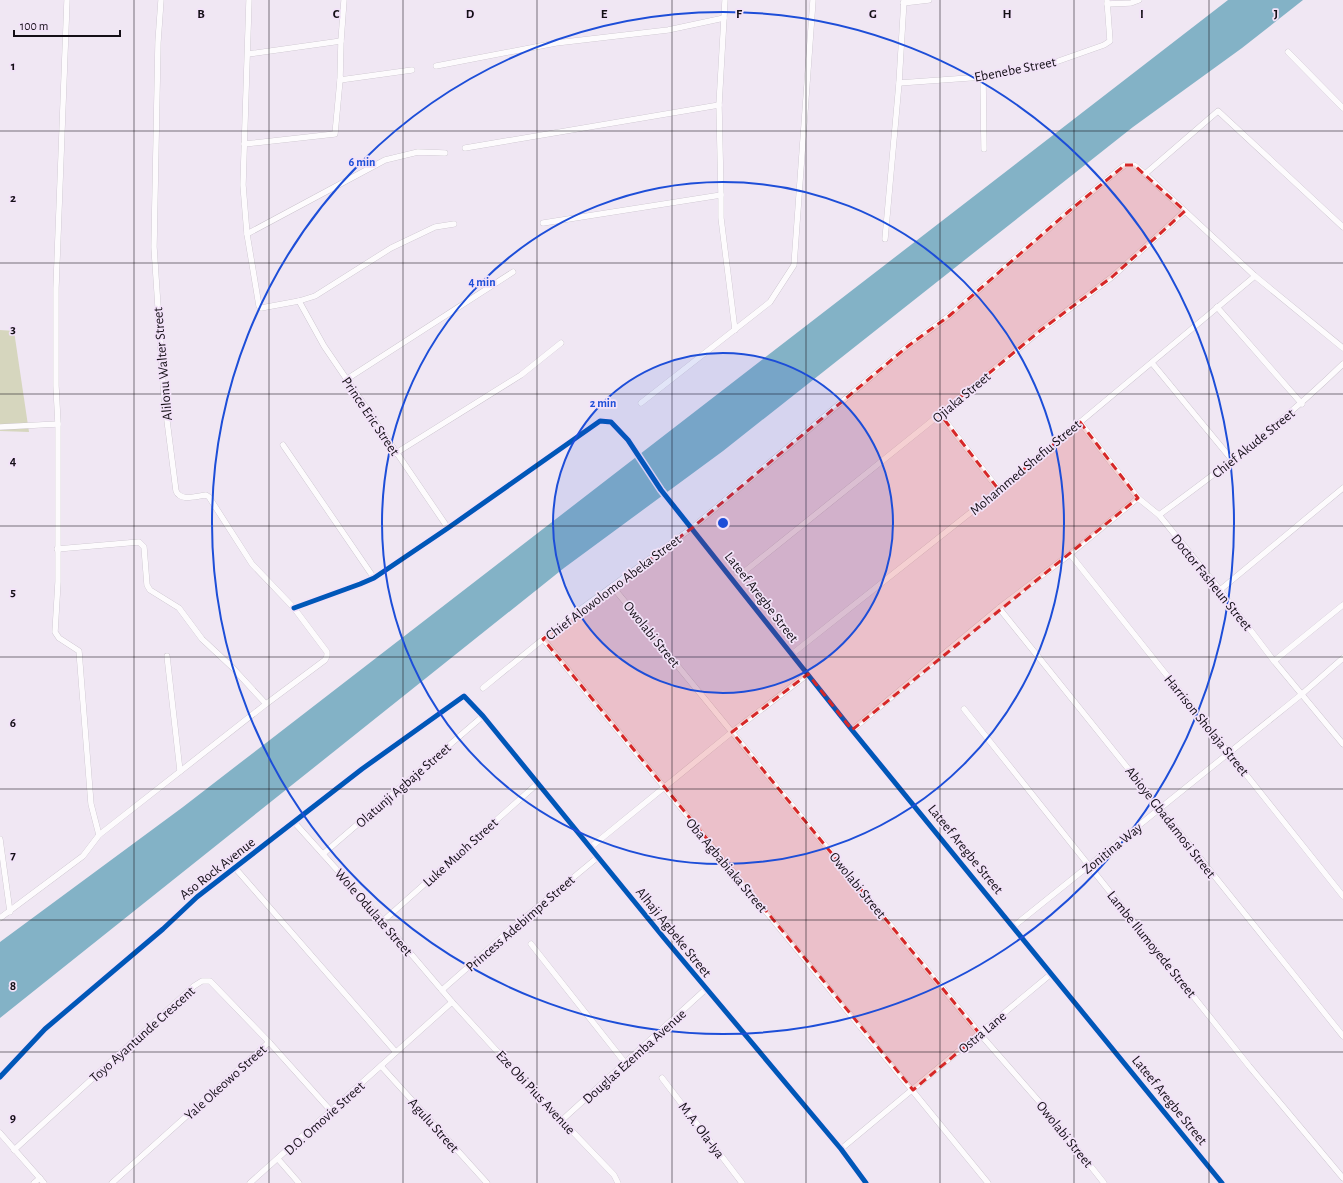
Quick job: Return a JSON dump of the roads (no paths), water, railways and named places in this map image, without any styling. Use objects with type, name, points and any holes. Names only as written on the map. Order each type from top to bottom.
[{"type":"street","points":[[67,0],[56,288],[56,386],[58,424],[55,632],[60,638],[79,651],[91,804],[99,835]]},
{"type":"street","name":"Alilonu Walter Street","points":[[162,0],[158,42],[154,247],[164,397],[176,491],[182,498],[209,497],[252,564],[294,608],[327,652],[325,660],[266,704]]},
{"type":"street","points":[[250,0],[243,185],[247,234],[259,306],[265,309],[315,296],[391,248],[435,227],[454,224]]},
{"type":"street","points":[[244,144],[335,134],[340,80],[344,0]]},
{"type":"street","points":[[725,0],[719,105],[721,218],[735,330]]},
{"type":"street","points":[[641,403],[770,302],[794,265],[812,0]]},
{"type":"street","points":[[885,239],[899,82],[903,1],[929,0]]},
{"type":"street","points":[[1107,2],[1131,3],[1139,0]]},
{"type":"street","name":"Ebenebe Street","points":[[899,82],[982,77],[1050,64],[1104,45],[1110,41],[1107,2]]},
{"type":"street","points":[[436,66],[556,43],[668,30],[724,18]]},
{"type":"street","points":[[248,54],[341,40]]},
{"type":"street","points":[[1288,52],[1343,108]]},
{"type":"street","points":[[340,80],[412,70]]},
{"type":"street","points":[[982,77],[984,149]]},
{"type":"street","points":[[465,148],[719,105]]},
{"type":"street","points":[[1343,228],[1218,111],[1145,174],[1255,276],[1343,348]]},
{"type":"street","points":[[247,234],[357,173],[386,160],[418,152],[445,153]]},
{"type":"street","name":"Chief Alowolomo Abeka Street","points":[[483,688],[543,639],[612,586],[656,556],[692,528],[908,346],[949,316],[1069,211],[1121,168],[1134,165],[1145,174]]},
{"type":"street","points":[[543,223],[721,195]]},
{"type":"street","name":"Ojiaka Street","points":[[734,580],[940,414],[1041,330],[1112,277],[1185,211]]},
{"type":"street","points":[[347,379],[513,272]]},
{"type":"street","name":"Mohammed Shefiu Street","points":[[792,654],[999,490],[1255,276]]},
{"type":"street","name":"Prince Eric Street","points":[[299,301],[324,346],[448,528]]},
{"type":"street","points":[[1218,307],[1302,404]]},
{"type":"street","points":[[396,453],[521,375],[561,343]]},
{"type":"street","points":[[1152,363],[1233,461]]},
{"type":"street","name":"Chief Akude Street","points":[[1159,515],[1233,461],[1302,404],[1343,364]]},
{"type":"street","points":[[940,414],[999,490]]},
{"type":"street","name":"Lateef Aregbe Street","points":[[294,608],[374,578],[600,421],[611,422],[628,440],[661,490],[852,730],[1014,926],[1051,974],[1222,1183]]},
{"type":"street","name":"Doctor Fasheun Street","points":[[1080,422],[1138,498],[1159,515],[1220,590],[1274,661],[1343,744]]},
{"type":"street","points":[[0,427],[58,424]]},
{"type":"street","points":[[283,445],[374,578]]},
{"type":"street","points":[[1220,590],[1343,488]]},
{"type":"street","points":[[852,730],[999,608],[1070,554],[1138,498]]},
{"type":"street","points":[[0,918],[83,856],[99,835],[266,704],[232,667],[202,639],[179,608],[150,590],[147,585],[144,547],[142,544],[139,542],[57,549]]},
{"type":"street","name":"Harrison Sholaja Street","points":[[1070,554],[1343,896]]},
{"type":"street","name":"Owolabi Street","points":[[612,586],[980,1034],[1043,1106],[1103,1183]]},
{"type":"street","points":[[1274,661],[1343,605]]},
{"type":"street","name":"Abioye Gbadamosi Street","points":[[999,608],[1343,1036]]},
{"type":"street","name":"Oba Agbabiaka Street","points":[[543,639],[988,1183]]},
{"type":"street","points":[[167,656],[180,771]]},
{"type":"street","name":"Zonitina Way","points":[[1014,926],[1302,694],[1343,658]]},
{"type":"street","points":[[591,847],[732,732],[808,674]]},
{"type":"street","name":"Alhaji Agbeke Street","points":[[464,696],[483,716],[706,989],[841,1149],[866,1183]]},
{"type":"street","name":"Aso Rock Avenue","points":[[0,1077],[45,1029],[163,929],[197,897],[236,869],[362,770],[464,696]]},
{"type":"street","name":"Lambe Ilumoyede Street","points":[[964,709],[1249,1066],[1343,1178]]},
{"type":"street","name":"Olatunji Agbaje Street","points":[[323,854],[483,716]]},
{"type":"street","name":"Luke Muoh Street","points":[[383,921],[537,784]]},
{"type":"street","name":"Wole Odulate Street","points":[[294,822],[383,921],[452,1002]]},
{"type":"street","points":[[0,839],[10,912]]},
{"type":"street","name":"Princess Adebimpe Street","points":[[442,990],[516,925],[598,857]]},
{"type":"street","points":[[236,869],[395,1051]]},
{"type":"street","points":[[531,944],[626,1064]]},
{"type":"street","name":"Ostra Lane","points":[[841,1149],[1051,974]]},
{"type":"street","name":"Toyo Ayantunde Crescent","points":[[14,1150],[194,986],[202,981],[210,981],[269,1042]]},
{"type":"street","name":"Douglas Ezemba Avenue","points":[[562,1121],[626,1064],[706,989]]},
{"type":"street","name":"D.O. Omovie Street","points":[[250,1183],[382,1066],[395,1051],[452,1002]]},
{"type":"street","name":"Eze Obi Pius Avenue","points":[[452,1002],[614,1175],[618,1183]]},
{"type":"street","name":"Yale Okeowo Street","points":[[112,1183],[269,1042],[330,1111]]},
{"type":"street","name":"Agulu Street","points":[[382,1066],[487,1183]]},
{"type":"street","name":"M.A. Ola-Iya","points":[[662,1078],[742,1183]]},
{"type":"street","points":[[0,1133],[42,1181],[34,1183]]},
{"type":"street","points":[[278,1159],[299,1183]]},
{"type":"water","points":[[1228,0],[1303,0],[1242,48],[1133,127],[723,451],[564,568],[0,1018],[0,942],[183,807]]}]
